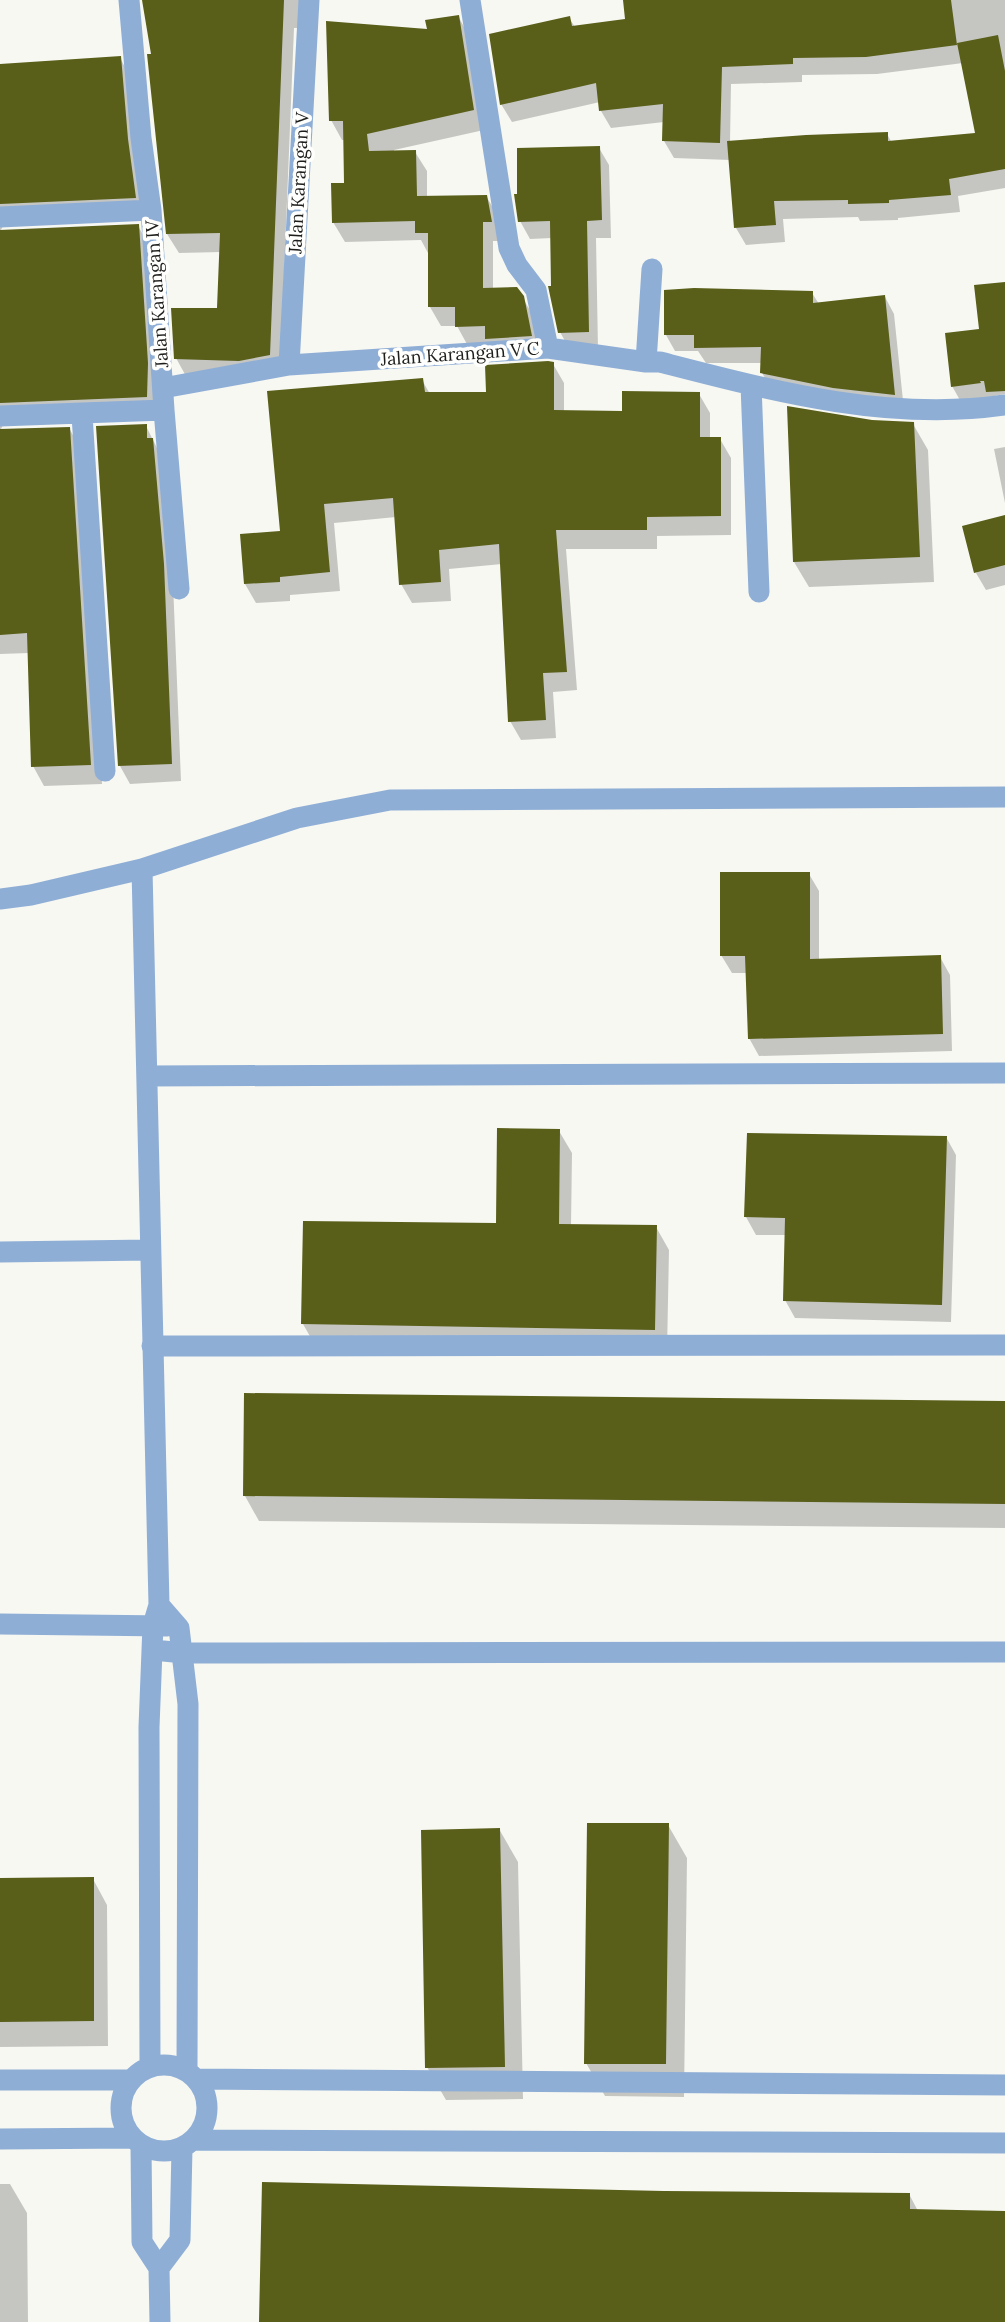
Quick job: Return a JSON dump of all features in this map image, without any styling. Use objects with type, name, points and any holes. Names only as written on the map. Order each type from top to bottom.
[{"type":"street","name":"Jalan Karangan IV","points":[[130,0],[141,138],[151,210],[179,589]]},
{"type":"street","name":"Jalan Karangan V","points":[[289,365],[314,0]]},
{"type":"street","points":[[470,0],[509,248],[517,265],[536,290],[548,348]]},
{"type":"street","points":[[0,217],[151,210]]},
{"type":"street","points":[[646,362],[652,269]]},
{"type":"street","name":"Jalan Karangan V C","points":[[163,388],[289,365],[548,348],[660,362],[751,385],[864,407],[916,410],[1005,405]]},
{"type":"street","points":[[751,385],[759,592]]},
{"type":"street","points":[[0,416],[164,410]]},
{"type":"street","points":[[82,415],[105,771]]},
{"type":"street","points":[[0,899],[142,869],[297,818],[390,800],[1005,797]]},
{"type":"street","points":[[142,869],[156,1615],[149,1727],[150,2066]]},
{"type":"street","points":[[146,1076],[1005,1073]]},
{"type":"street","points":[[0,1252],[150,1250]]},
{"type":"street","points":[[152,1346],[1005,1345]]},
{"type":"street","points":[[0,1624],[156,1615],[179,1628],[188,1704],[192,2075],[205,2094],[208,2110],[204,2126],[188,2144],[180,2240],[159,2268]]},
{"type":"street","points":[[153,1650],[184,1653],[1005,1652]]},
{"type":"street","points":[[160,2322],[159,2268],[142,2242],[136,2142],[121,2120],[120,2099],[130,2080],[150,2066],[162,2064],[192,2075],[1005,2085]]},
{"type":"street","points":[[0,2080],[130,2080]]},
{"type":"street","points":[[0,2139],[136,2142],[161,2151],[188,2144],[1005,2143]]},
{"type":"building","points":[[142,0],[284,0],[270,355],[239,361],[174,359],[171,308],[217,308],[220,233],[166,234],[147,54],[151,54]]},
{"type":"building","points":[[623,0],[951,0],[957,45],[866,57],[793,58],[793,64],[722,67],[720,143],[662,141],[663,104],[599,111],[596,83],[500,105],[489,34],[570,16],[572,26],[625,19]]},
{"type":"building","points":[[459,15],[474,110],[367,134],[369,151],[416,150],[417,196],[487,195],[492,222],[483,222],[483,288],[517,287],[524,296],[532,336],[485,339],[485,326],[455,327],[455,307],[428,307],[428,233],[415,233],[415,221],[332,223],[331,183],[344,183],[343,121],[329,121],[326,21],[427,29],[425,20]]},
{"type":"building","points":[[998,35],[1005,71],[1005,169],[949,179],[951,195],[889,200],[889,203],[848,204],[848,200],[774,201],[776,225],[734,228],[727,141],[888,132],[888,141],[975,133],[957,43]]},
{"type":"building","points":[[121,56],[136,198],[0,204],[0,64]]},
{"type":"building","points":[[600,146],[602,220],[587,221],[589,332],[558,333],[548,286],[551,286],[550,221],[518,222],[514,194],[517,194],[517,148]]},
{"type":"building","points":[[139,224],[148,363],[147,397],[0,403],[0,230]]},
{"type":"building","points":[[1005,282],[1005,391],[986,392],[984,381],[951,387],[945,333],[979,329],[974,285]]},
{"type":"building","points":[[694,288],[813,291],[813,303],[885,295],[895,395],[833,388],[760,373],[761,347],[694,348],[694,335],[664,335],[664,290]]},
{"type":"building","points":[[554,362],[554,410],[622,411],[622,391],[700,392],[700,437],[721,437],[721,516],[647,517],[647,530],[556,530],[567,672],[543,673],[546,720],[508,722],[499,544],[439,550],[441,582],[399,585],[393,498],[324,504],[330,572],[280,577],[280,582],[244,584],[240,534],[280,531],[267,391],[423,378],[425,392],[486,392],[485,365]]},
{"type":"building","points":[[787,406],[872,420],[914,422],[920,557],[793,562]]},
{"type":"building","points":[[147,424],[147,438],[153,438],[164,564],[172,764],[118,766],[96,426]]},
{"type":"building","points":[[70,427],[91,765],[31,767],[27,633],[0,635],[0,429]]},
{"type":"building","points":[[1005,515],[1005,565],[974,573],[962,526]]},
{"type":"building","points":[[720,872],[810,872],[810,959],[941,955],[943,1034],[748,1039],[745,956],[720,956]]},
{"type":"building","points":[[497,1128],[560,1129],[559,1224],[657,1225],[655,1330],[301,1324],[303,1221],[496,1223]]},
{"type":"building","points":[[747,1133],[947,1136],[942,1305],[783,1301],[785,1218],[744,1217]]},
{"type":"building","points":[[244,1393],[1005,1401],[1005,1504],[243,1496]]},
{"type":"building","points":[[587,1823],[669,1823],[666,2064],[584,2064]]},
{"type":"building","points":[[500,1828],[505,2067],[425,2068],[421,1830]]},
{"type":"building","points":[[94,1877],[94,2021],[0,2022],[0,1878]]},
{"type":"building","points":[[262,2182],[664,2191],[910,2193],[910,2209],[1005,2211],[1005,2322],[259,2322]]}]
